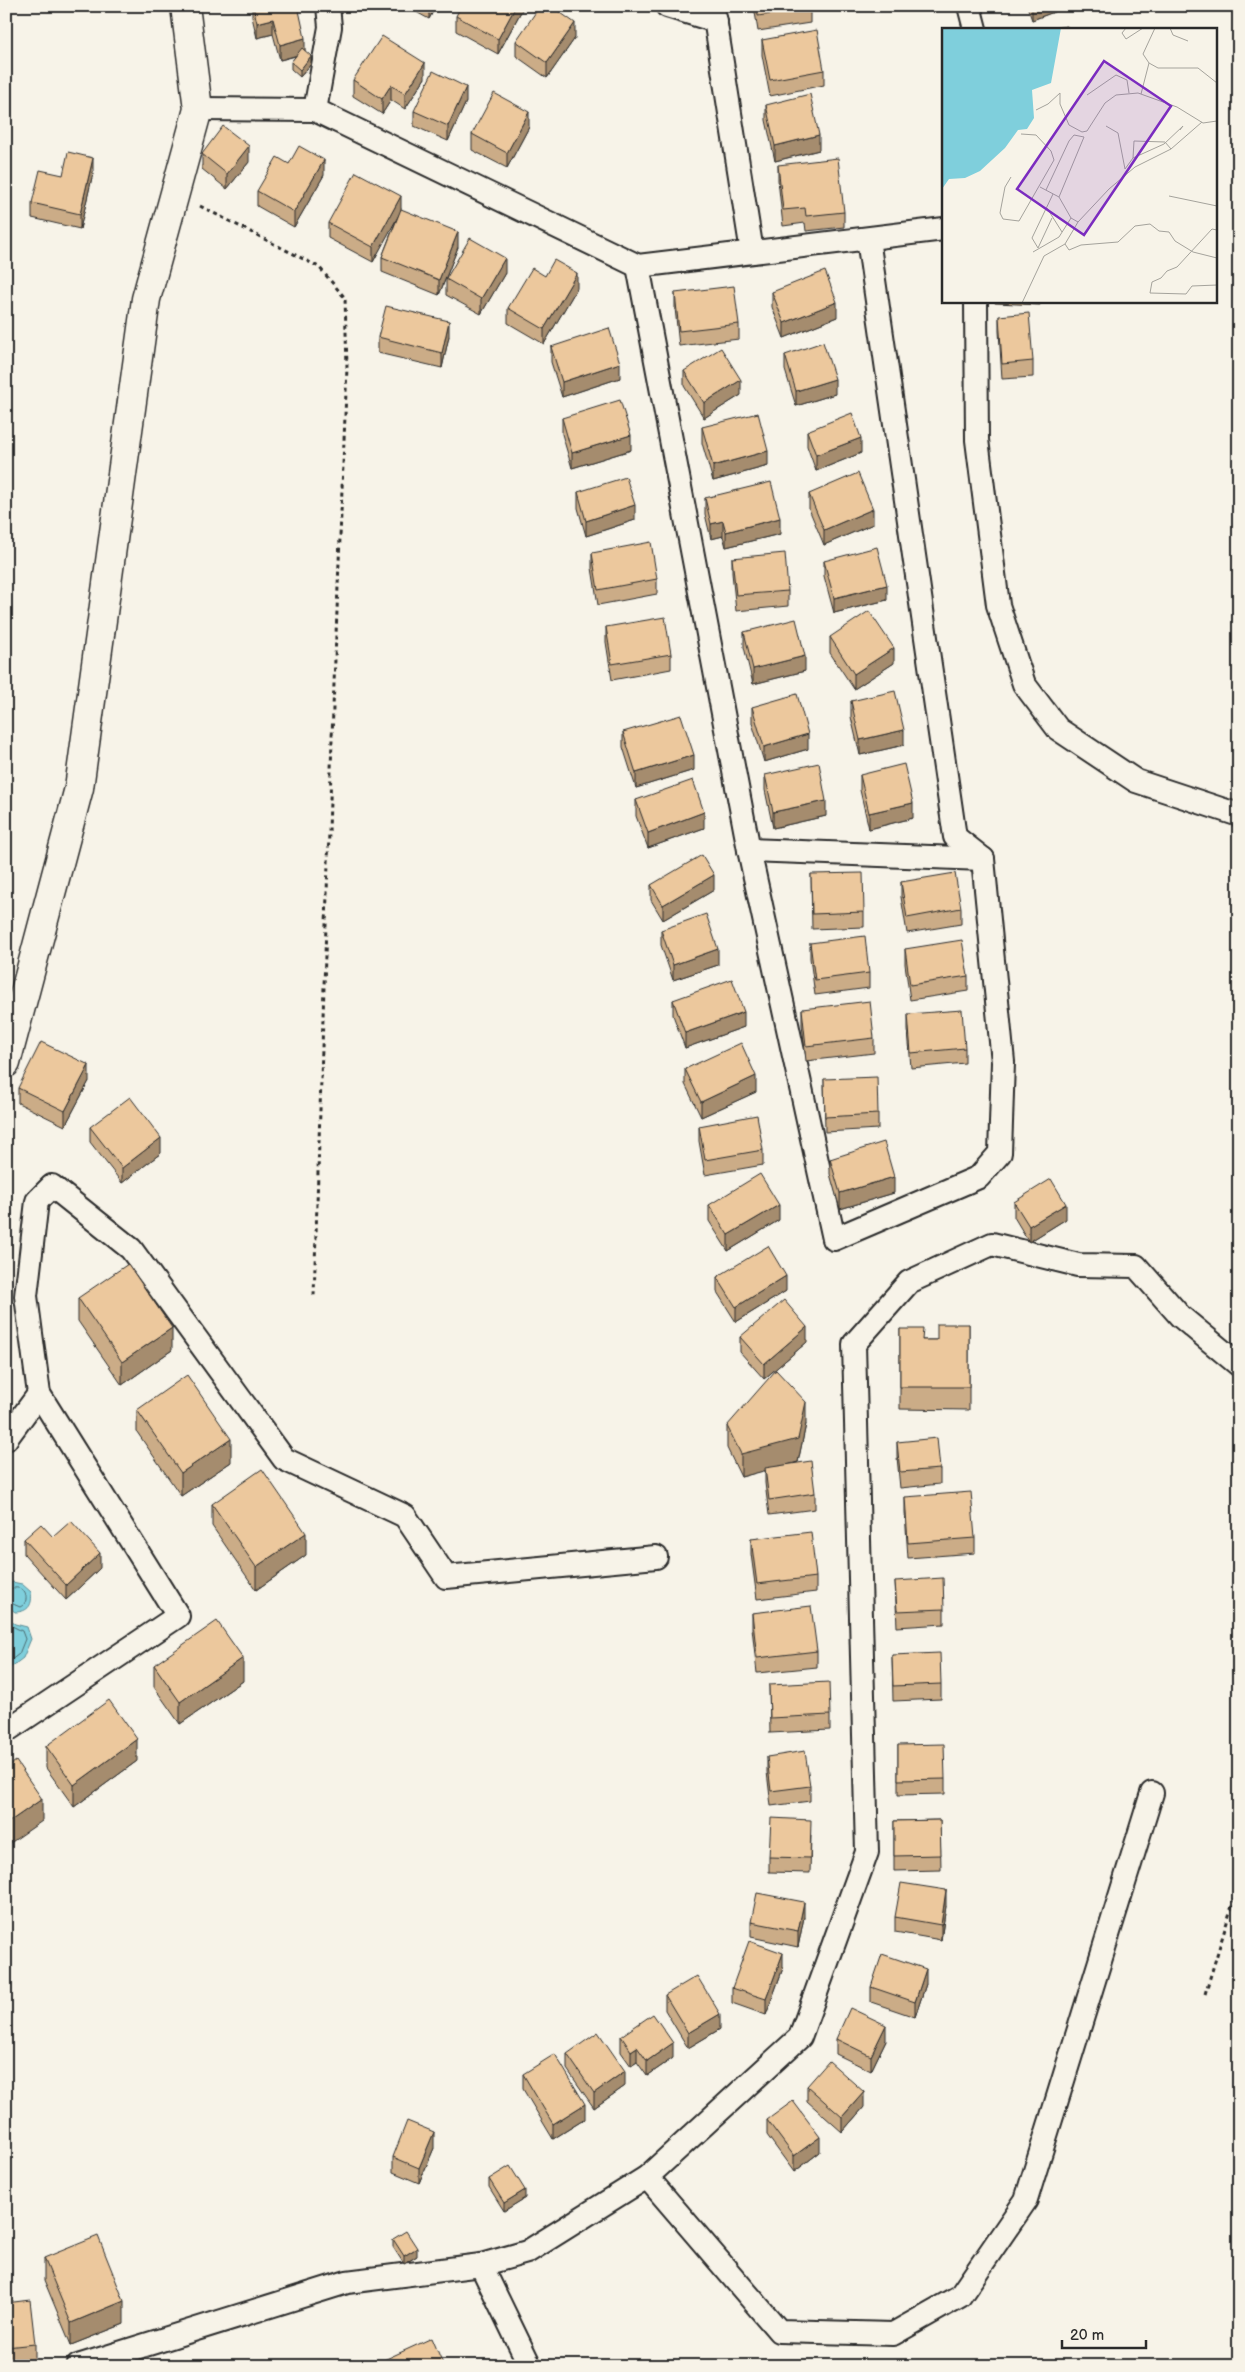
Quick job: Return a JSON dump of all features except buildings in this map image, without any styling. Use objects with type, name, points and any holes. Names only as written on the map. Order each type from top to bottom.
[{"type":"main road","points":[[6,1063],[79,788],[146,299],[198,109],[185,6]]},
{"type":"street","points":[[315,110],[330,27],[328,6]]},
{"type":"street","points":[[667,6],[714,14],[752,252]]},
{"type":"street","points":[[970,6],[975,28]]},
{"type":"street","points":[[198,109],[315,110],[638,266],[942,229]]},
{"type":"street","points":[[638,266],[749,850],[834,1239],[979,1177],[1000,1153],[1004,1062],[983,859],[955,837],[868,239]]},
{"type":"street","points":[[976,302],[976,440],[998,605],[1024,684],[1058,729],[1136,781],[1239,815]]},
{"type":"street","points":[[749,850],[983,859]]},
{"type":"street","points":[[6,1731],[178,1616],[39,1394],[26,1296],[37,1201],[52,1186],[131,1249],[284,1459],[405,1516],[446,1577],[656,1557]]},
{"type":"street","points":[[78,2366],[126,2359],[347,2282],[481,2265],[527,2252],[647,2177],[800,2037],[867,1852],[854,1344],[908,1282],[992,1244],[1078,1265],[1136,1266],[1180,1316],[1239,1366]]},
{"type":"street","points":[[6,1439],[39,1394]]},
{"type":"street","points":[[647,2177],[779,2331],[893,2334],[960,2296],[1026,2200],[1152,1793]]},
{"type":"street","points":[[481,2265],[530,2366]]},
{"type":"path","points":[[175,194],[319,267],[345,298],[347,367],[333,708],[314,1296]]},
{"type":"path","points":[[1205,1994],[1239,1883]]},
{"type":"water","points":[[12,1582],[22,1584],[31,1592],[31,1604],[24,1611],[15,1612],[6,1605],[6,1586]]},
{"type":"water","points":[[6,1617],[15,1624],[27,1627],[31,1639],[23,1658],[6,1671]]}]
